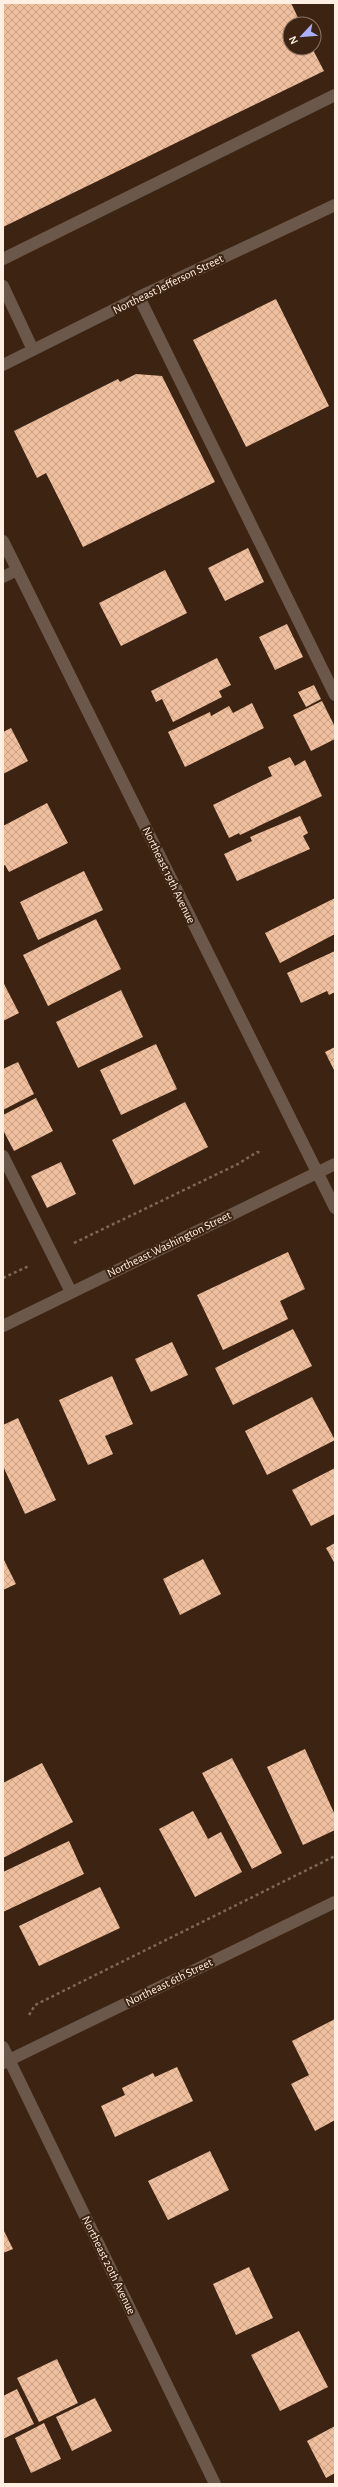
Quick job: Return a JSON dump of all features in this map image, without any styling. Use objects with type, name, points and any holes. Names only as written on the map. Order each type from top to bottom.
[{"type":"street","points":[[3,259],[335,95]]},
{"type":"street","name":"Northeast Jefferson Street","points":[[3,365],[138,297],[335,205]]},
{"type":"street","points":[[3,286],[33,350]]},
{"type":"street","points":[[138,297],[335,695]]},
{"type":"street","name":"Northeast 19th Avenue","points":[[3,541],[335,1208]]},
{"type":"street","points":[[3,577],[17,570]]},
{"type":"street","points":[[3,1156],[71,1292]]},
{"type":"street","name":"Northeast Washington Street","points":[[3,1326],[335,1164]]},
{"type":"street","name":"Northeast 6th Street","points":[[6,2061],[335,1902]]},
{"type":"street","name":"Northeast 20th Avenue","points":[[3,2047],[6,2061],[215,2484]]},
{"type":"path","points":[[3,1278],[238,1164],[257,1152],[262,1153]]},
{"type":"path","points":[[29,2015],[35,2006],[335,1856]]},
{"type":"building","points":[[3,3],[291,3],[297,16],[282,16],[282,56],[316,56],[324,71],[3,227]]},
{"type":"building","points":[[276,299],[329,406],[246,447],[193,340]]},
{"type":"building","points":[[136,374],[162,376],[215,482],[83,547],[46,473],[37,478],[14,431],[118,379],[120,382]]},
{"type":"building","points":[[248,548],[264,582],[225,601],[208,568]]},
{"type":"building","points":[[165,570],[187,613],[121,646],[99,603]]},
{"type":"building","points":[[287,624],[303,657],[275,670],[259,637]]},
{"type":"building","points":[[217,658],[231,685],[219,691],[222,697],[173,722],[162,699],[156,702],[151,691]]},
{"type":"building","points":[[314,685],[321,699],[306,707],[298,692]]},
{"type":"building","points":[[322,701],[335,727],[335,739],[311,751],[293,715]]},
{"type":"building","points":[[252,703],[264,728],[185,767],[168,732],[210,712],[211,716],[229,706],[233,713]]},
{"type":"building","points":[[11,728],[28,761],[3,774],[3,732]]},
{"type":"building","points":[[290,757],[295,766],[305,760],[322,796],[240,835],[239,833],[229,838],[213,805],[272,776],[268,767]]},
{"type":"building","points":[[47,803],[68,843],[9,872],[5,865],[3,866],[3,826]]},
{"type":"building","points":[[300,816],[308,833],[303,836],[310,849],[237,881],[224,854],[252,841],[250,837]]},
{"type":"building","points":[[84,871],[103,910],[38,940],[20,902]]},
{"type":"building","points":[[335,898],[335,934],[280,963],[265,933]]},
{"type":"building","points":[[96,919],[121,969],[48,1006],[23,955]]},
{"type":"building","points":[[335,951],[335,992],[329,995],[327,991],[301,1003],[287,973]]},
{"type":"building","points":[[3,982],[19,1013],[3,1021]]},
{"type":"building","points":[[121,990],[143,1037],[78,1068],[56,1022]]},
{"type":"building","points":[[156,1044],[177,1089],[121,1115],[100,1070]]},
{"type":"building","points":[[335,1047],[335,1072],[325,1052]]},
{"type":"building","points":[[18,1062],[34,1094],[3,1110],[3,1069]]},
{"type":"building","points":[[36,1098],[53,1131],[14,1151],[3,1130],[3,1115]]},
{"type":"building","points":[[185,1102],[208,1147],[134,1185],[112,1140]]},
{"type":"building","points":[[61,1162],[76,1194],[47,1208],[31,1176]]},
{"type":"building","points":[[288,1252],[305,1289],[280,1301],[288,1319],[223,1350],[197,1295]]},
{"type":"building","points":[[293,1329],[312,1366],[233,1405],[215,1368]]},
{"type":"building","points":[[172,1342],[188,1375],[151,1392],[135,1359]]},
{"type":"building","points":[[112,1376],[133,1424],[105,1436],[113,1454],[88,1465],[59,1400]]},
{"type":"building","points":[[312,1397],[335,1440],[267,1475],[245,1431]]},
{"type":"building","points":[[18,1418],[56,1500],[25,1514],[3,1466],[3,1425]]},
{"type":"building","points":[[335,1468],[335,1514],[311,1526],[292,1490]]},
{"type":"building","points":[[335,1543],[335,1564],[326,1548]]},
{"type":"building","points":[[3,1558],[16,1584],[3,1590]]},
{"type":"building","points":[[203,1559],[221,1594],[180,1615],[163,1579]]},
{"type":"building","points":[[305,1749],[335,1815],[335,1830],[303,1845],[267,1767]]},
{"type":"building","points":[[232,1758],[282,1853],[252,1869],[202,1773]]},
{"type":"building","points":[[42,1763],[73,1822],[3,1858],[3,1783]]},
{"type":"building","points":[[193,1811],[208,1839],[221,1832],[242,1872],[195,1897],[159,1829]]},
{"type":"building","points":[[69,1841],[84,1874],[3,1912],[3,1872]]},
{"type":"building","points":[[100,1887],[120,1928],[39,1966],[19,1926]]},
{"type":"building","points":[[335,2019],[335,2120],[315,2131],[291,2084],[309,2075],[292,2041]]},
{"type":"building","points":[[177,2067],[193,2101],[115,2137],[101,2106],[125,2095],[122,2088],[153,2073],[155,2077]]},
{"type":"building","points":[[210,2151],[229,2190],[168,2220],[148,2181]]},
{"type":"building","points":[[3,2229],[13,2249],[3,2253]]},
{"type":"building","points":[[249,2267],[273,2318],[236,2335],[213,2284]]},
{"type":"building","points":[[299,2331],[328,2387],[280,2411],[251,2355]]},
{"type":"building","points":[[57,2359],[78,2403],[39,2422],[17,2378]]},
{"type":"building","points":[[17,2389],[34,2424],[3,2439],[3,2396]]},
{"type":"building","points":[[95,2398],[112,2431],[72,2451],[56,2417]]},
{"type":"building","points":[[44,2423],[61,2459],[31,2473],[15,2438]]},
{"type":"building","points":[[335,2426],[335,2473],[326,2478],[307,2441]]}]
